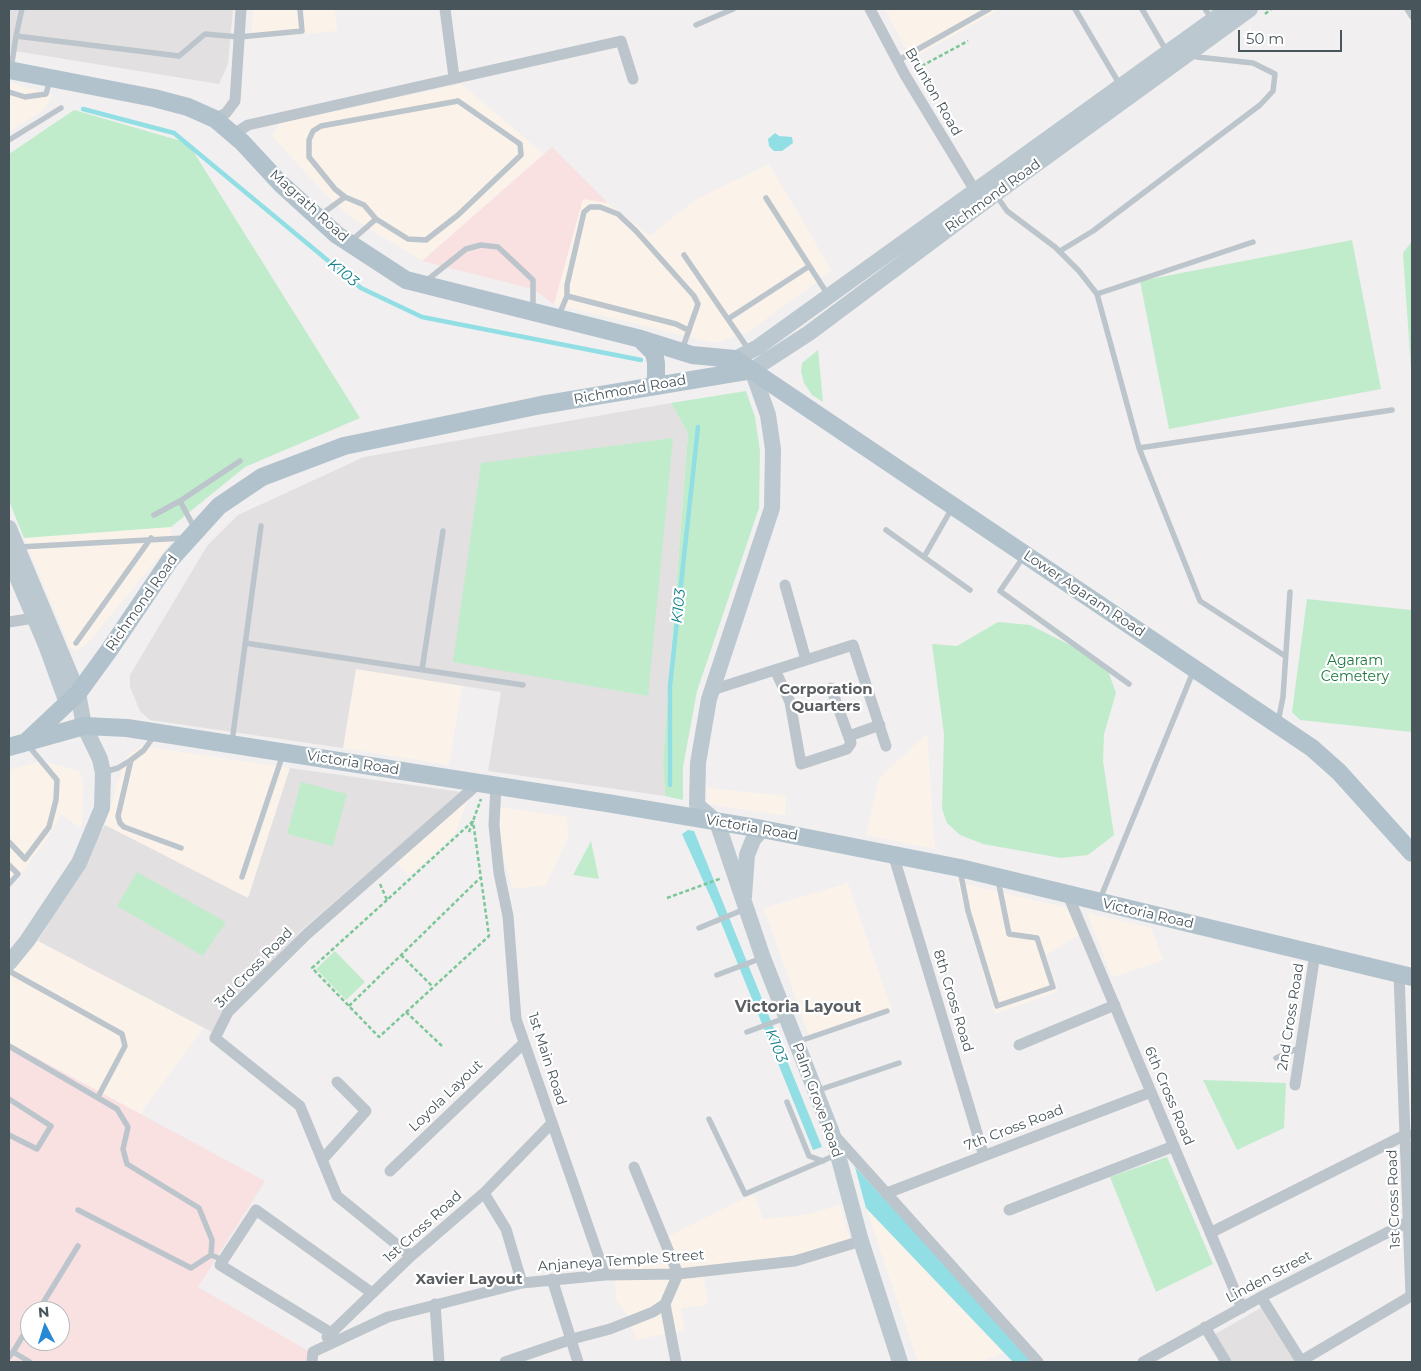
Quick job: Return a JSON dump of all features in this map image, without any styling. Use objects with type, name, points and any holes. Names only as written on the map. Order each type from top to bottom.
[{"type":"main road","name":"Richmond Road","points":[[17,745],[72,698],[110,649],[170,560],[193,534],[219,506],[262,477],[344,446],[541,406],[752,370],[809,333],[1120,86],[1168,52],[1209,14],[1228,9]]},
{"type":"main road","name":"Richmond Road","points":[[742,355],[985,195],[1250,9]]},
{"type":"main road","name":"Magrath Road","points":[[10,70],[154,98],[188,107],[215,119],[234,134],[280,183],[348,243],[406,280],[558,320],[641,339],[682,352],[742,355]]},
{"type":"main road","points":[[641,339],[654,353],[656,363],[656,381],[650,387]]},
{"type":"main road","name":"Lower Agaram Road","points":[[742,355],[752,370],[1312,748],[1339,772],[1412,852]]},
{"type":"main road","points":[[703,816],[698,763],[712,690],[772,508],[773,449],[768,415],[752,370]]},
{"type":"main road","points":[[9,528],[13,553],[34,618],[72,698]]},
{"type":"main road","points":[[9,962],[27,941],[79,863],[102,808],[103,772],[100,759],[72,698],[13,553]]},
{"type":"main road","points":[[17,745],[84,726]]},
{"type":"main road","name":"Victoria Road","points":[[84,726],[157,732],[703,816],[960,868],[1406,975]]},
{"type":"main road","name":"Palm Grove Road","points":[[703,816],[727,850],[741,909],[756,960],[780,1020],[795,1042],[832,1133],[830,1157],[861,1241],[900,1362]]},
{"type":"main road","points":[[741,909],[746,855],[753,840],[762,829]]},
{"type":"street","points":[[215,119],[226,113],[235,101],[241,9]]},
{"type":"street","points":[[445,9],[454,77]]},
{"type":"street","name":"Brunton Road","points":[[870,9],[897,61],[985,195]]},
{"type":"street","points":[[234,134],[248,124],[621,41],[633,79]]},
{"type":"street","points":[[785,585],[806,660]]},
{"type":"street","points":[[9,622],[34,618]]},
{"type":"street","points":[[712,690],[853,645],[886,746]]},
{"type":"street","points":[[775,670],[790,702],[802,764],[847,749],[852,743],[831,688]]},
{"type":"street","points":[[849,736],[880,725]]},
{"type":"street","name":"3rd Cross Road","points":[[412,1256],[337,1196],[300,1106],[215,1038],[228,1012],[307,934],[376,874],[488,784]]},
{"type":"street","name":"1st Main Road","points":[[488,784],[497,854],[508,916],[516,1019],[606,1275]]},
{"type":"street","name":"8th Cross Road","points":[[893,854],[984,1156]]},
{"type":"street","name":"6th Cross Road","points":[[1068,895],[1242,1308]]},
{"type":"street","name":"2nd Cross Road","points":[[1295,1085],[1315,954]]},
{"type":"street","name":"1st Cross Road","points":[[1261,1297],[1301,1360],[1411,1296],[1406,1134],[1406,975]]},
{"type":"street","points":[[1020,1044],[1114,1005]]},
{"type":"street","name":"Loyola Layout","points":[[390,1171],[524,1044]]},
{"type":"street","points":[[322,1160],[366,1111],[337,1082]]},
{"type":"street","name":"7th Cross Road","points":[[887,1193],[1151,1092]]},
{"type":"street","name":"1st Cross Road","points":[[312,1357],[332,1333],[372,1293],[484,1193],[552,1123]]},
{"type":"street","points":[[832,1133],[1038,1362]]},
{"type":"street","points":[[1210,1233],[1406,1134]]},
{"type":"street","points":[[1010,1210],[1174,1146]]},
{"type":"street","points":[[505,1362],[572,1339],[610,1329],[653,1312],[664,1304],[678,1274],[634,1168]]},
{"type":"street","points":[[484,1193],[506,1229],[522,1283]]},
{"type":"street","points":[[332,1333],[220,1265],[256,1210],[372,1293]]},
{"type":"street","name":"Linden Street","points":[[1143,1362],[1261,1297],[1410,1221]]},
{"type":"street","name":"Anjaneya Temple Street","points":[[312,1357],[388,1317],[522,1283],[606,1275],[678,1274],[795,1261],[861,1241]]},
{"type":"street","points":[[552,1279],[578,1362]]},
{"type":"street","points":[[435,1304],[439,1362]]},
{"type":"street","points":[[664,1304],[676,1362]]},
{"type":"street","points":[[1205,1327],[1226,1362]]},
{"type":"lane","points":[[10,70],[22,9]]},
{"type":"lane","points":[[16,36],[179,56],[205,34],[239,37],[302,31],[300,9]]},
{"type":"lane","points":[[696,25],[733,9]]},
{"type":"lane","points":[[897,61],[989,9]]},
{"type":"lane","points":[[1075,9],[1120,86]]},
{"type":"lane","points":[[1142,9],[1168,52]]},
{"type":"lane","points":[[1407,9],[1412,17]]},
{"type":"lane","points":[[1060,251],[1101,225],[1260,105],[1273,91],[1276,74],[1253,63],[1197,57],[1191,52]]},
{"type":"lane","points":[[9,92],[25,96],[46,94],[50,78]]},
{"type":"lane","points":[[458,101],[520,144],[521,155],[458,216],[426,240],[408,239],[376,219],[364,205],[345,197],[317,169],[309,157],[309,140],[314,131],[322,126],[458,101]]},
{"type":"lane","points":[[9,140],[61,108]]},
{"type":"lane","points":[[985,195],[1060,251],[1097,294],[1139,448],[1200,601],[1285,656]]},
{"type":"lane","points":[[318,217],[345,197]]},
{"type":"lane","points":[[766,198],[808,267],[829,296]]},
{"type":"lane","points":[[558,320],[567,296],[567,285],[584,212],[590,207],[600,207],[618,214],[636,231],[694,296],[698,304],[682,352]]},
{"type":"lane","points":[[348,243],[376,219]]},
{"type":"lane","points":[[1097,294],[1253,242]]},
{"type":"lane","points":[[423,284],[466,249],[481,245],[498,247],[533,280],[533,313]]},
{"type":"lane","points":[[684,255],[728,318],[742,355]]},
{"type":"lane","points":[[728,318],[808,267]]},
{"type":"lane","points":[[567,296],[676,324],[688,330]]},
{"type":"lane","points":[[1139,448],[1392,410]]},
{"type":"lane","points":[[154,516],[240,461]]},
{"type":"lane","points":[[13,553],[193,534],[180,501]]},
{"type":"lane","points":[[924,557],[953,506]]},
{"type":"lane","points":[[231,744],[261,526]]},
{"type":"lane","points":[[886,530],[970,590]]},
{"type":"lane","points":[[422,670],[443,531]]},
{"type":"lane","points":[[76,644],[151,538]]},
{"type":"lane","points":[[1025,554],[1000,591],[1129,684]]},
{"type":"lane","points":[[1277,724],[1283,697],[1290,592]]},
{"type":"lane","points":[[245,643],[523,685]]},
{"type":"lane","points":[[1099,902],[1194,670]]},
{"type":"lane","points":[[103,772],[118,768],[131,760],[144,750],[157,732]]},
{"type":"lane","points":[[9,842],[25,859],[48,827],[56,800],[57,780],[17,745]]},
{"type":"lane","points":[[242,877],[284,752]]},
{"type":"lane","points":[[131,760],[118,816],[120,823],[124,827],[180,848]]},
{"type":"lane","points":[[9,865],[18,874],[9,884]]},
{"type":"lane","points":[[960,868],[968,911],[997,1006],[1053,987],[1037,938],[1009,934],[997,878]]},
{"type":"lane","points":[[699,928],[741,909]]},
{"type":"lane","points":[[717,975],[756,960]]},
{"type":"lane","points":[[9,971],[122,1034],[125,1046],[98,1097]]},
{"type":"lane","points":[[795,1042],[887,1011]]},
{"type":"lane","points":[[747,1032],[780,1020]]},
{"type":"lane","points":[[9,1046],[117,1109],[128,1127],[124,1149],[127,1164],[200,1208],[212,1240],[211,1255]]},
{"type":"lane","points":[[1276,1058],[1301,1048]]},
{"type":"lane","points":[[815,1091],[899,1063]]},
{"type":"lane","points":[[9,1099],[51,1126],[37,1149],[9,1135]]},
{"type":"lane","points":[[786,1102],[809,1156],[830,1157]]},
{"type":"lane","points":[[709,1119],[745,1194],[830,1157]]},
{"type":"lane","points":[[78,1210],[191,1268],[211,1255]]},
{"type":"lane","points":[[44,1301],[78,1246]]},
{"type":"lane","points":[[211,1255],[223,1260]]},
{"type":"lane","points":[[9,1358],[20,1340]]},
{"type":"lane","points":[[13,1352],[30,1362]]},
{"type":"path","points":[[917,69],[968,41]]},
{"type":"path","points":[[469,832],[488,784]]},
{"type":"path","points":[[473,820],[489,936],[379,1037],[312,968],[473,820]]},
{"type":"path","points":[[376,874],[387,900]]},
{"type":"path","points":[[349,1006],[481,877]]},
{"type":"path","points":[[667,898],[714,881]]},
{"type":"path","points":[[401,955],[433,987]]},
{"type":"path","points":[[406,1012],[442,1046]]},
{"type":"shaded area","points":[[9,9],[233,9],[228,64],[219,84],[9,50]]},
{"type":"shaded area","points":[[253,9],[335,9],[337,31],[252,38]]},
{"type":"shaded area","points":[[885,9],[1000,9],[911,59]]},
{"type":"shaded area","points":[[9,83],[52,94],[45,109],[9,132]]},
{"type":"shaded area","points":[[461,84],[544,154],[422,261],[355,220],[328,197],[272,136],[280,123]]},
{"type":"shaded area","points":[[552,147],[608,203],[583,199],[554,304],[533,289],[422,261]]},
{"type":"shaded area","points":[[769,164],[832,271],[748,332],[715,343],[554,304],[583,199],[608,203],[650,236],[695,200]]},
{"type":"shaded area","points":[[671,403],[688,433],[663,761],[665,796],[488,771],[501,692],[356,669],[343,748],[150,720],[140,711],[130,687],[130,675],[207,546],[238,515],[364,457]]},
{"type":"shaded area","points":[[171,527],[171,542],[88,643],[75,651],[70,647],[24,538]]},
{"type":"shaded area","points":[[356,669],[462,686],[449,765],[343,748]]},
{"type":"shaded area","points":[[927,734],[935,849],[866,835],[879,778]]},
{"type":"shaded area","points":[[141,746],[290,768],[248,898],[105,825],[126,757]]},
{"type":"shaded area","points":[[43,761],[80,771],[83,785],[82,829],[61,814],[49,836],[9,889],[9,770]]},
{"type":"shaded area","points":[[290,768],[461,792],[303,929],[221,1013],[212,1032],[38,941],[105,825],[248,898]]},
{"type":"shaded area","points":[[707,788],[786,796],[785,816],[707,804]]},
{"type":"shaded area","points":[[470,795],[455,834],[409,876],[395,861]]},
{"type":"shaded area","points":[[498,807],[567,817],[568,838],[546,885],[513,889],[499,845]]},
{"type":"shaded area","points":[[957,882],[1067,908],[1080,934],[1046,955],[1058,991],[995,1014]]},
{"type":"shaded area","points":[[848,883],[892,1011],[810,1039],[764,908]]},
{"type":"shaded area","points":[[1087,913],[1151,928],[1163,960],[1112,977]]},
{"type":"shaded area","points":[[38,941],[204,1027],[140,1114],[9,1043],[9,974]]},
{"type":"shaded area","points":[[9,1043],[265,1181],[198,1287],[310,1352],[308,1362],[9,1362]]},
{"type":"shaded area","points":[[754,1194],[763,1219],[805,1215],[840,1205],[852,1247],[703,1274],[708,1305],[681,1308],[684,1330],[636,1340],[628,1315],[616,1300],[615,1268],[672,1263],[664,1238]]},
{"type":"shaded area","points":[[866,1208],[1005,1352],[980,1362],[918,1362]]},
{"type":"shaded area","points":[[1264,1306],[1298,1362],[1228,1362],[1212,1336]]},
{"type":"green space","points":[[74,110],[188,143],[360,418],[245,467],[171,527],[24,538],[9,501],[9,154]]},
{"type":"green space","points":[[1352,240],[1381,389],[1169,429],[1140,281]]},
{"type":"green space","points":[[1412,241],[1412,383],[1403,253]]},
{"type":"green space","points":[[818,350],[823,402],[812,395],[804,383],[801,371],[802,363]]},
{"type":"green space","points":[[746,391],[755,417],[760,451],[759,508],[697,691],[683,767],[683,800],[665,796],[663,761],[688,433],[671,403]]},
{"type":"green space","points":[[673,438],[648,696],[453,662],[481,463]]},
{"type":"green space","name":"Agaram Cemetery","points":[[1307,599],[1411,610],[1412,604],[1412,732],[1300,720],[1292,712]]},
{"type":"green space","points":[[998,622],[1030,625],[1090,655],[1108,671],[1116,693],[1104,734],[1103,761],[1114,835],[1088,855],[1061,858],[983,844],[960,835],[947,823],[942,809],[944,734],[932,644],[957,646]]},
{"type":"green space","points":[[301,782],[347,794],[333,846],[287,834]]},
{"type":"green space","points":[[591,841],[599,879],[573,875]]},
{"type":"green space","points":[[137,872],[226,922],[203,956],[117,906]]},
{"type":"green space","points":[[335,951],[365,982],[346,1000],[316,969]]},
{"type":"green space","points":[[1203,1080],[1286,1083],[1284,1128],[1237,1150]]},
{"type":"green space","points":[[1167,1157],[1213,1264],[1156,1292],[1110,1177]]},
{"type":"water","points":[[775,133],[779,136],[792,137],[793,143],[782,151],[774,151],[769,146],[768,139]]},
{"type":"water","points":[[688,830],[694,831],[822,1147],[813,1150],[714,905],[682,834]]},
{"type":"water","points":[[855,1167],[1035,1362],[1013,1362],[866,1208]]},
{"type":"waterway","name":"K103","points":[[83,109],[174,133],[361,288],[422,317],[641,360]]},
{"type":"waterway","name":"K103","points":[[670,785],[670,686],[698,427]]},
{"type":"district","name":"Corporation Quarters","points":[[826,698]]},
{"type":"district","name":"Victoria Layout","points":[[798,1007]]},
{"type":"district","name":"Xavier Layout","points":[[469,1280]]}]
